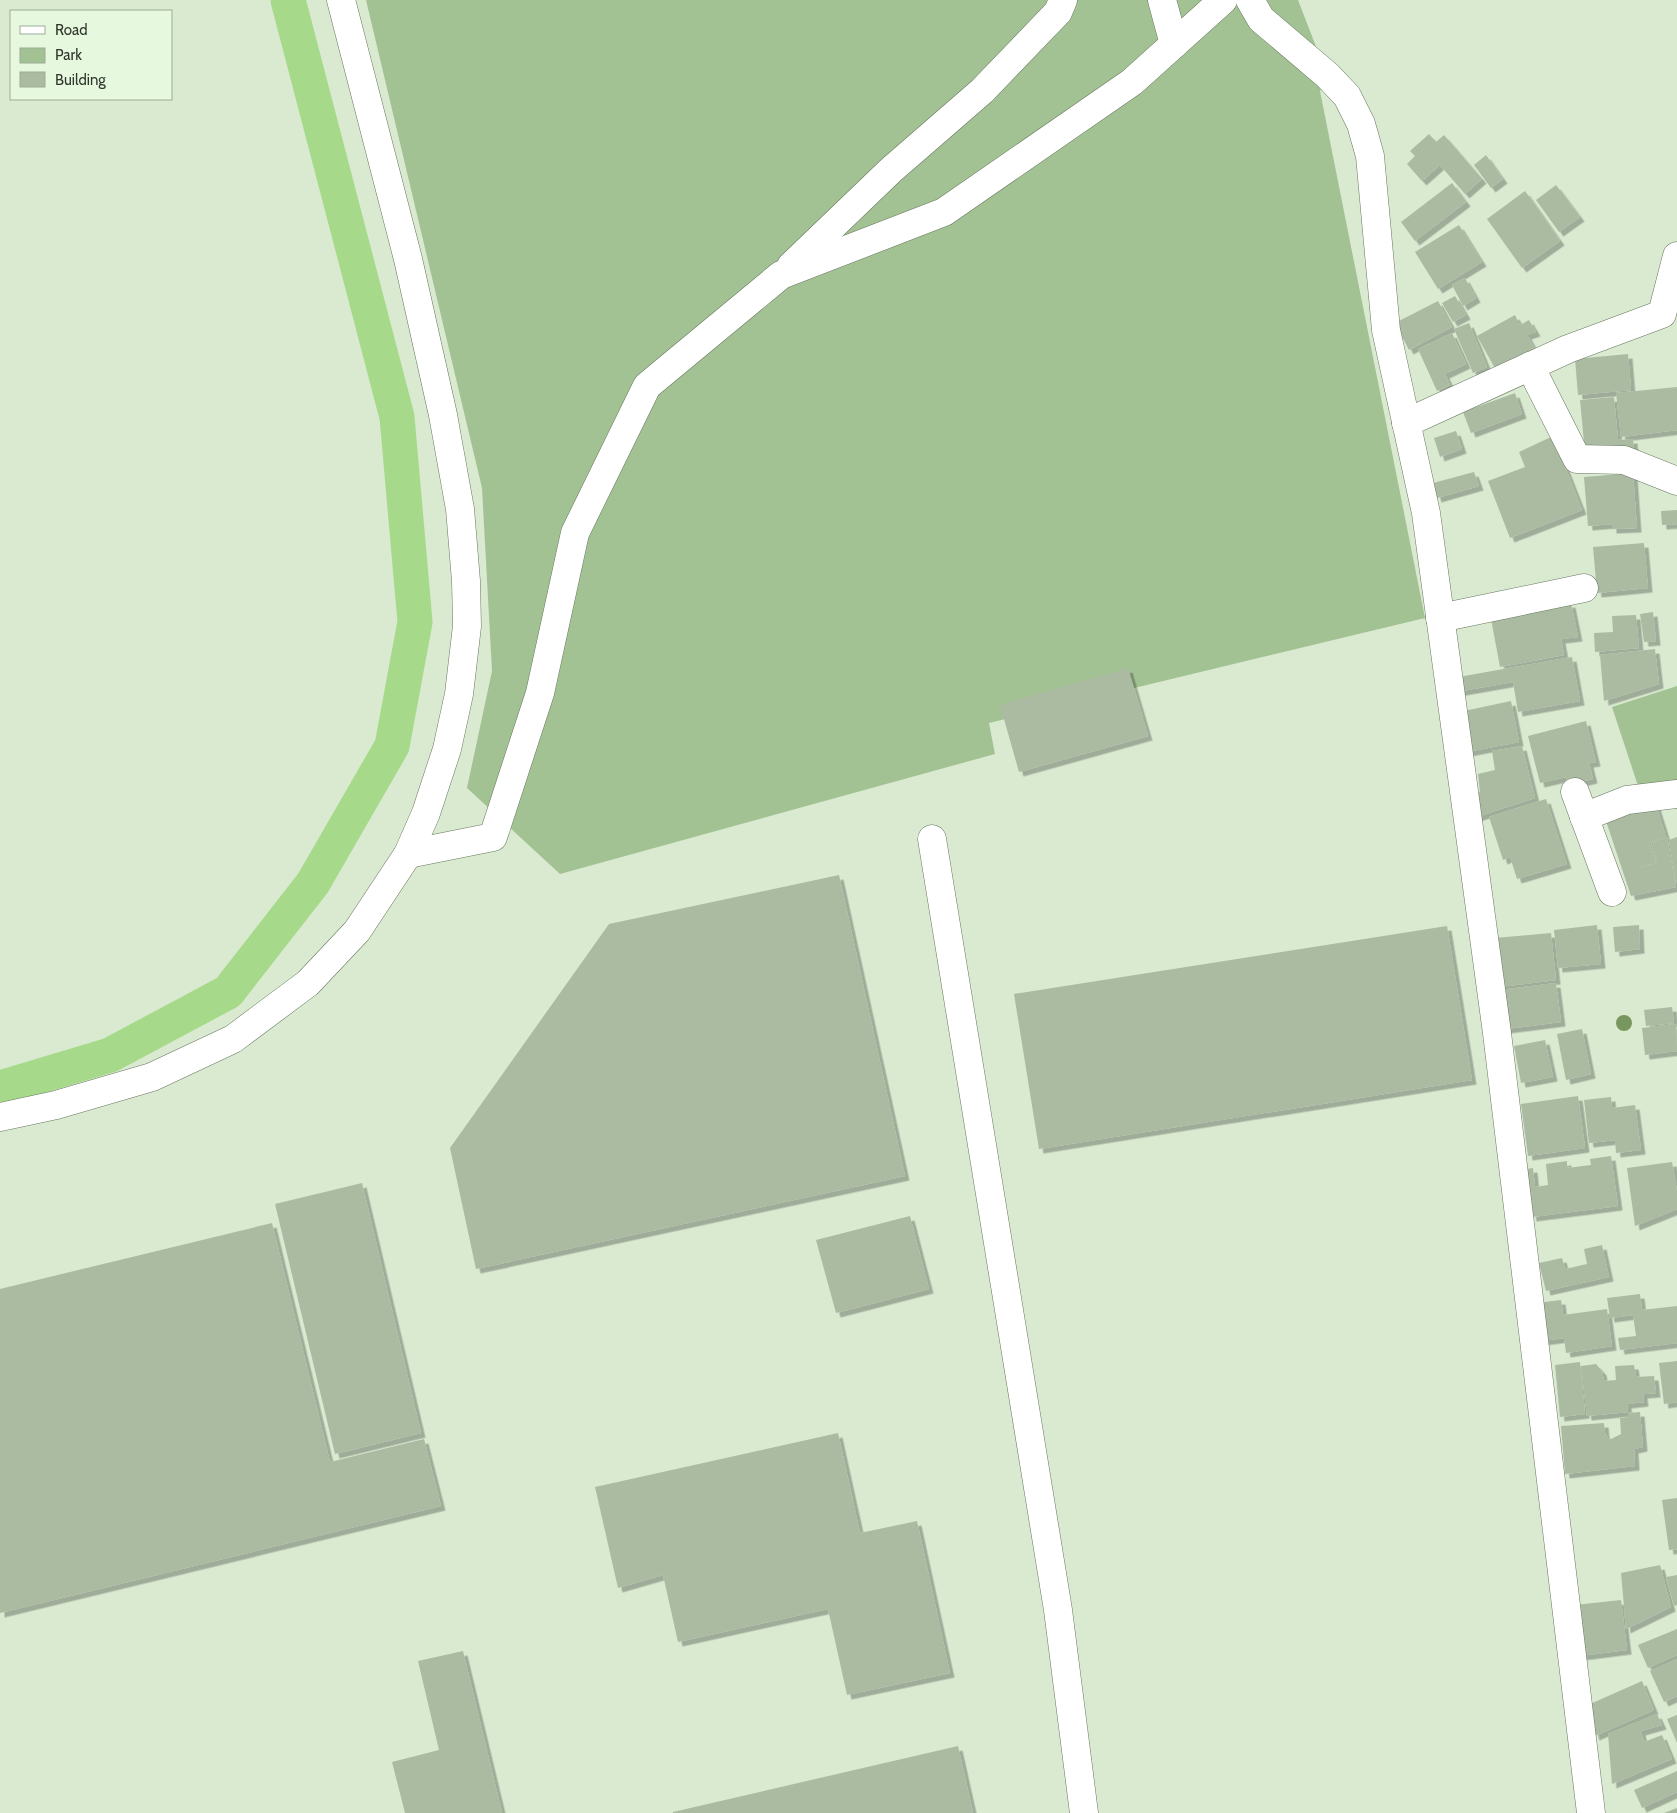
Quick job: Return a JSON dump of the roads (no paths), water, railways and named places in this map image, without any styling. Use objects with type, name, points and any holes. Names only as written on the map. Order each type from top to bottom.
[{"type":"street","points":[[0,1117],[56,1106],[152,1077],[232,1039],[308,983],[356,931],[408,854],[426,813],[447,749],[457,703],[467,626],[466,581],[460,509],[443,415],[408,259],[341,0]]},
{"type":"street","points":[[408,854],[493,837],[540,693],[574,533],[647,386],[781,275],[891,170],[982,91],[1058,12],[1063,0]]},
{"type":"street","points":[[1162,0],[1174,44]]},
{"type":"street","points":[[781,275],[944,212],[1132,82],[1223,0]]},
{"type":"street","points":[[1250,0],[1261,19],[1326,75],[1346,96],[1361,124],[1370,156],[1386,330],[1426,513],[1497,1033],[1591,1813]]},
{"type":"street","points":[[1406,423],[1568,349],[1662,314],[1677,256]]},
{"type":"street","points":[[1530,366],[1577,459],[1624,460],[1677,481]]},
{"type":"street","points":[[1440,618],[1584,588]]},
{"type":"street","points":[[1612,892],[1579,805],[1677,794]]},
{"type":"street","points":[[932,839],[1058,1610],[1084,1813]]},
{"type":"waterway","points":[[0,1088],[110,1055],[228,992],[313,883],[392,746],[415,622],[397,417],[288,0]]}]
